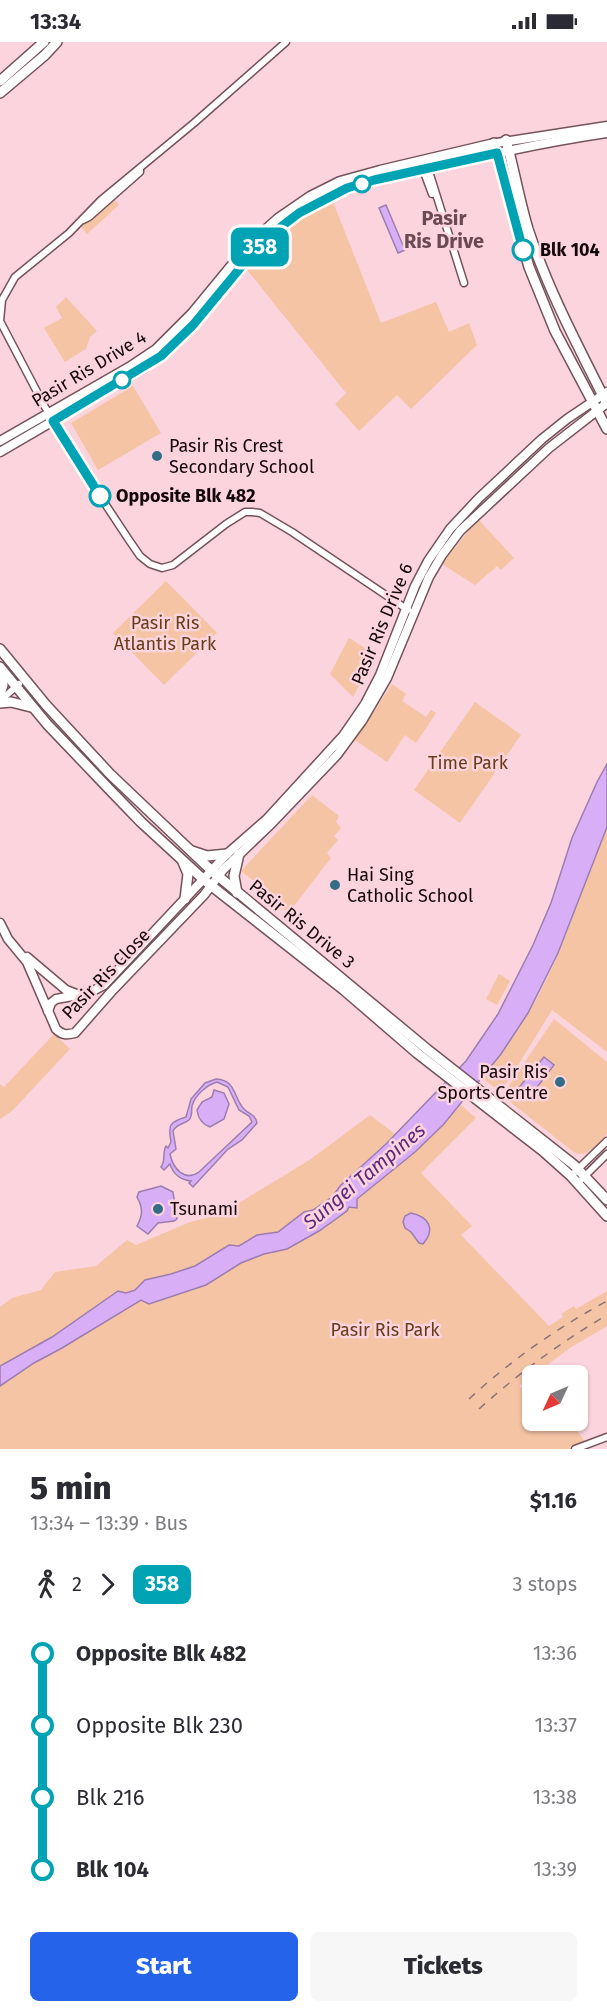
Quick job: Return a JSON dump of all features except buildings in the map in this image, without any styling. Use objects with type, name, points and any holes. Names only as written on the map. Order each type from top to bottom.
[{"type":"main road","points":[[0,81],[44,42]]},
{"type":"main road","points":[[0,93],[57,42]]},
{"type":"main road","points":[[506,140],[529,230],[555,299],[577,348],[606,399]]},
{"type":"main road","points":[[496,148],[529,267],[555,331],[607,429]]},
{"type":"main road","name":"Pasir Ris Drive 3","points":[[0,649],[24,680],[110,774],[189,851],[451,1073]]},
{"type":"main road","points":[[0,667],[3,685],[0,694]]},
{"type":"main road","name":"Pasir Ris Drive 3","points":[[0,667],[33,708],[141,822],[207,883],[578,1169],[607,1200]]},
{"type":"main road","points":[[0,702],[33,708]]},
{"type":"main road","points":[[189,851],[207,856],[227,854]]},
{"type":"main road","points":[[237,893],[234,876],[239,854]]},
{"type":"main road","points":[[182,860],[188,874],[185,899]]},
{"type":"main road","name":"Pasir Ris Drive 3","points":[[474,1091],[574,1180],[607,1216]]},
{"type":"street","points":[[285,42],[140,169],[140,172],[89,217],[82,220],[15,277],[2,300],[0,321],[51,417],[140,556],[150,564],[162,568],[173,565],[245,512],[260,513],[410,611]]},
{"type":"street","points":[[496,148],[506,140],[607,126]]},
{"type":"street","points":[[496,148],[509,150],[607,133]]},
{"type":"street","name":"Pasir Ris Drive 4","points":[[0,452],[164,342],[192,313],[248,245],[288,210],[310,196],[340,181],[496,148]]},
{"type":"street","points":[[424,164],[464,283]]},
{"type":"street","name":"Pasir Ris Drive 6","points":[[207,883],[227,854],[267,819],[351,726],[365,704],[430,575],[460,531],[593,406],[606,399]]},
{"type":"street","name":"Pasir Ris Drive 4","points":[[0,441],[51,417]]},
{"type":"street","name":"Pasir Ris Drive 6","points":[[214,874],[239,854],[287,808],[351,738],[387,678],[410,611]]},
{"type":"street","points":[[0,702],[24,680]]},
{"type":"street","name":"Pasir Ris Close","points":[[207,883],[167,934],[75,1033],[61,1034],[51,1021],[48,1011],[51,1003],[56,999],[89,993],[104,985],[185,899],[207,883]]},
{"type":"street","points":[[0,923],[8,939],[27,962],[48,1011]]},
{"type":"street","points":[[159,925],[167,934]]},
{"type":"street","points":[[15,947],[66,990],[80,995]]},
{"type":"street","points":[[39,988],[43,979],[50,977]]},
{"type":"street","points":[[574,1180],[578,1169],[607,1141]]},
{"type":"street","points":[[574,1180],[585,1176],[607,1154]]},
{"type":"street","points":[[575,1449],[607,1437]]},
{"type":"green space","points":[[111,195],[119,205],[87,234],[79,224]]},
{"type":"green space","points":[[329,198],[333,202],[381,323],[436,302],[449,332],[469,323],[477,345],[411,409],[397,395],[359,431],[335,404],[346,393],[244,266],[295,219]]},
{"type":"green space","points":[[66,297],[97,331],[90,337],[86,349],[65,362],[44,328],[62,318],[56,307]]},
{"type":"green space","points":[[133,386],[161,433],[98,470],[71,423]]},
{"type":"green space","points":[[478,519],[514,558],[501,570],[497,566],[475,585],[442,564]]},
{"type":"green space","name":"Pasir Ris Atlantis Park","points":[[166,581],[217,633],[164,685],[113,633]]},
{"type":"green space","points":[[349,638],[376,655],[353,697],[330,674]]},
{"type":"green space","points":[[392,684],[406,694],[402,701],[426,717],[431,710],[436,713],[416,743],[405,735],[387,762],[355,740]]},
{"type":"green space","name":"Time Park","points":[[475,702],[521,735],[460,823],[414,790]]},
{"type":"green space","points":[[312,795],[339,816],[336,822],[341,828],[334,836],[338,840],[327,853],[331,858],[290,911],[279,909],[268,895],[263,894],[260,886],[241,871]]},
{"type":"green space","points":[[607,827],[607,1052],[552,1010],[509,1080],[499,1091],[482,1078],[528,1014],[540,992],[562,946]]},
{"type":"green space","points":[[499,974],[510,981],[497,1005],[486,999]]},
{"type":"green space","name":"Pasir Ris Sports Centre","points":[[554,1019],[607,1062],[607,1134],[593,1149],[580,1154],[575,1153],[509,1101],[506,1090]]},
{"type":"green space","points":[[54,1034],[70,1049],[12,1111],[0,1119],[0,1084],[4,1087]]},
{"type":"green space","name":"Pasir Ris Park","points":[[461,1105],[476,1118],[421,1173],[472,1226],[461,1235],[549,1326],[563,1317],[561,1314],[574,1306],[576,1309],[607,1291],[607,1326],[547,1365],[522,1365],[522,1384],[519,1386],[522,1388],[522,1431],[578,1431],[589,1449],[0,1449],[0,1386],[34,1363],[141,1300],[175,1295],[206,1285],[241,1263],[264,1254],[287,1249],[319,1231],[415,1152]]},
{"type":"green space","points":[[370,1115],[395,1134],[341,1185],[332,1197],[313,1210],[304,1212],[278,1232],[257,1235],[239,1246],[229,1245],[195,1266],[145,1280],[126,1293],[118,1291],[52,1337],[0,1366],[0,1307],[12,1298],[41,1290],[55,1272],[96,1266],[127,1240],[136,1245],[190,1222],[219,1215],[311,1159]]},
{"type":"water","points":[[386,205],[405,250],[398,253],[379,208]]},
{"type":"water","name":"Sungei Tampines","points":[[607,764],[607,827],[558,953],[528,1013],[501,1054],[443,1125],[415,1152],[357,1199],[357,1208],[349,1207],[347,1211],[319,1231],[287,1249],[264,1254],[241,1263],[206,1285],[149,1304],[141,1300],[34,1363],[0,1386],[0,1366],[52,1337],[118,1291],[126,1293],[135,1290],[145,1280],[195,1266],[229,1245],[239,1246],[257,1235],[278,1232],[304,1212],[313,1210],[332,1197],[341,1185],[387,1143],[466,1061],[498,1014],[533,945],[551,903],[572,838]]},
{"type":"water","points":[[544,1057],[554,1065],[528,1099],[517,1090]]},
{"type":"water","points":[[216,1079],[228,1083],[234,1090],[240,1105],[254,1116],[257,1123],[242,1140],[228,1149],[193,1187],[189,1183],[191,1181],[175,1174],[170,1164],[164,1170],[161,1167],[166,1146],[168,1148],[171,1142],[171,1125],[186,1117],[191,1099],[205,1083]],"holes":[[[217,1082],[228,1087],[239,1110],[249,1116],[252,1122],[199,1172],[194,1175],[184,1175],[174,1165],[170,1154],[176,1149],[173,1131],[189,1120],[192,1106],[205,1088]]]},
{"type":"water","points":[[214,1090],[224,1093],[229,1104],[224,1119],[210,1127],[201,1120],[197,1110],[202,1102],[212,1097]]},
{"type":"water","name":"Tsunami","points":[[161,1186],[173,1192],[177,1219],[158,1223],[148,1234],[137,1226],[142,1212],[137,1197],[139,1192]]},
{"type":"water","points":[[411,1213],[422,1217],[429,1224],[429,1233],[423,1244],[419,1243],[405,1228],[403,1222],[405,1216]]},
{"type":"railway","points":[[469,1399],[535,1346],[570,1322],[607,1301]]},
{"type":"railway","points":[[479,1409],[541,1359],[607,1315]]},
{"type":"bus line","name":"358","points":[[100,496],[53,421],[161,356],[193,325],[253,254],[282,226],[316,203],[347,188],[374,180],[497,153],[523,250]]},
{"type":"place","name":"Blk 104","points":[[523,250]]},
{"type":"place","name":"Pasir Ris Crest Secondary School","points":[[157,456]]},
{"type":"place","name":"Opposite Blk 482","points":[[100,496]]},
{"type":"place","name":"Hai Sing Catholic School","points":[[335,885]]},
{"type":"place","name":"Pasir Ris Sports Centre","points":[[560,1082]]},
{"type":"place","name":"Tsunami","points":[[158,1209]]},
{"type":"district","name":"Pasir Ris Drive","points":[[444,230]]}]
